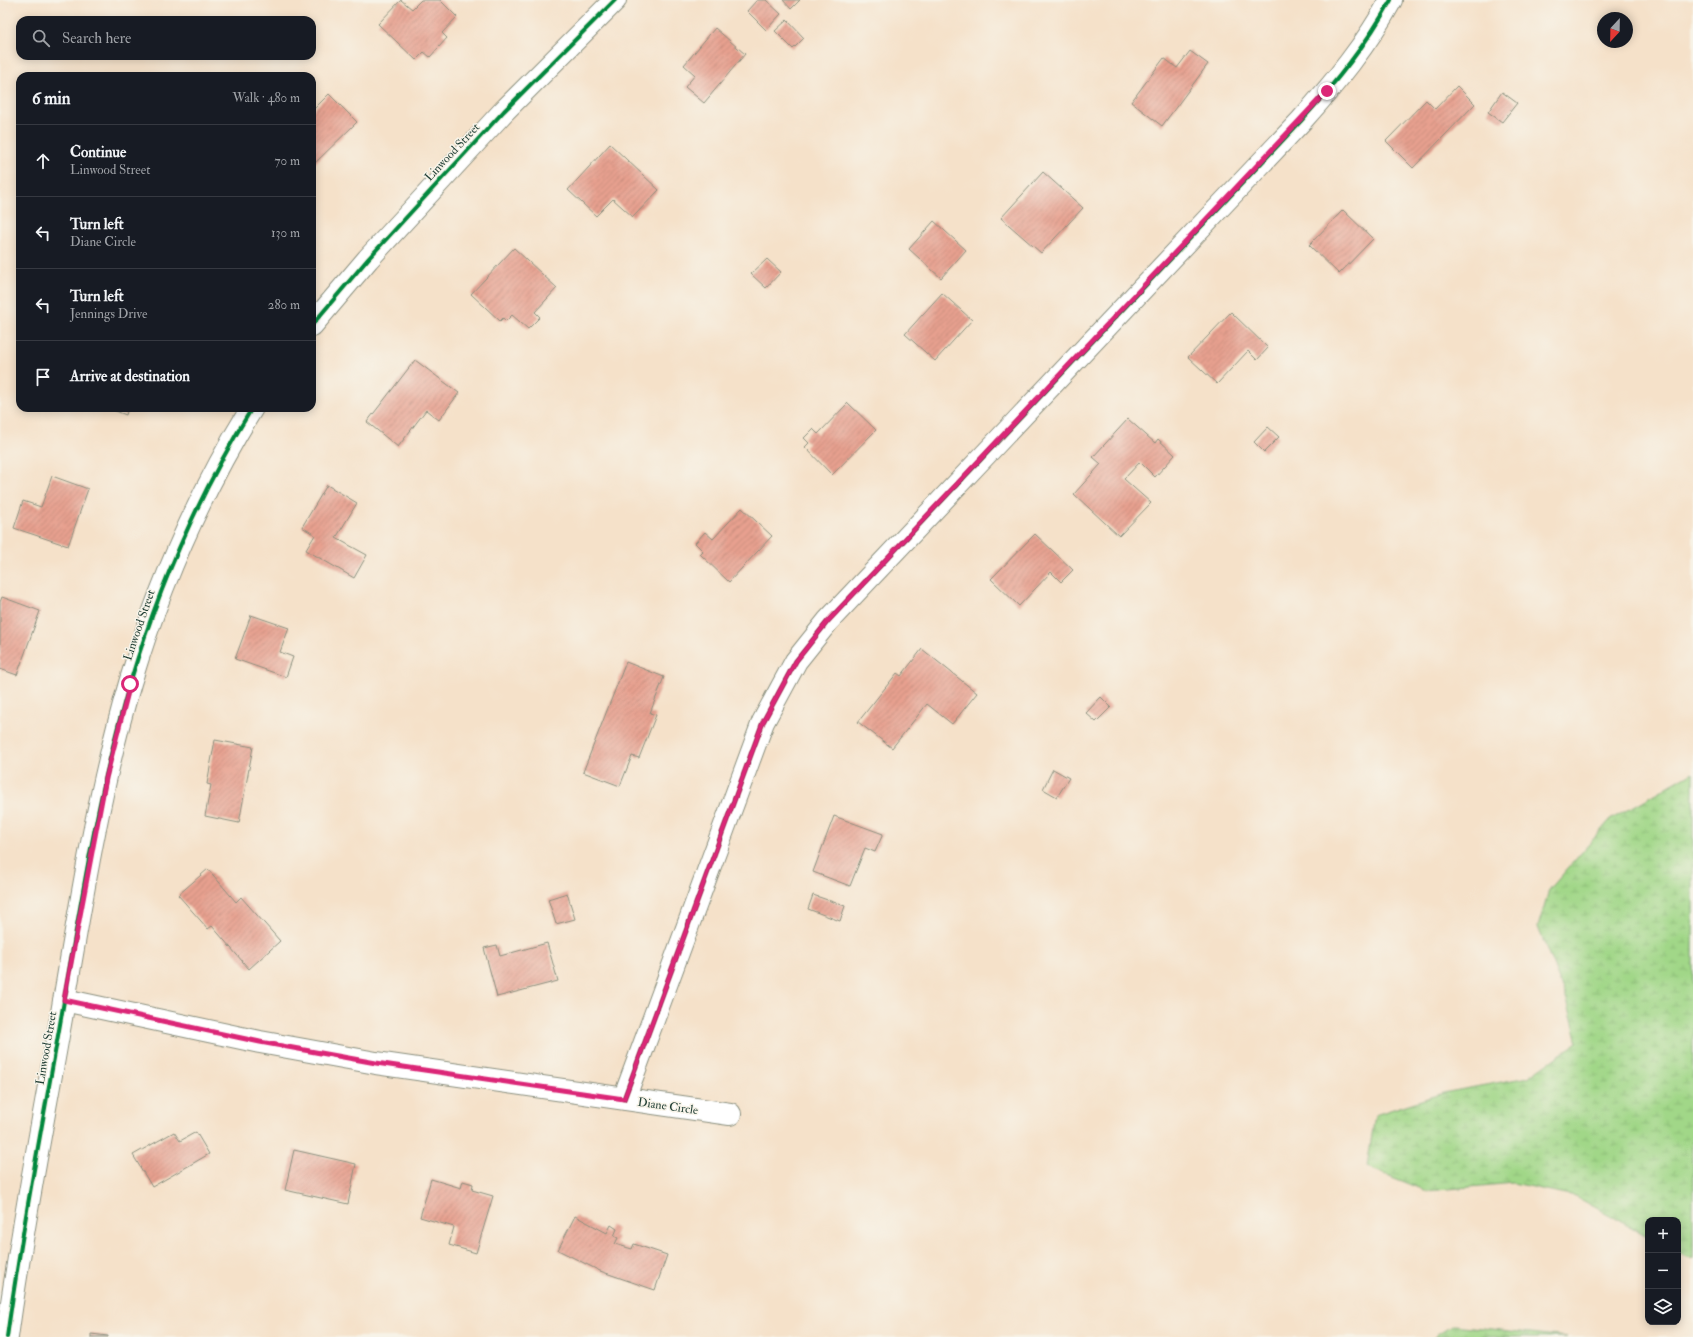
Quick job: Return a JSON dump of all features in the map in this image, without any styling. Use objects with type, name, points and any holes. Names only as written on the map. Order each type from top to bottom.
[{"type":"street","name":"Linwood Street","points":[[316,320],[368,258],[473,144],[615,0]]},
{"type":"street","points":[[624,1099],[763,722],[796,661],[828,621],[1301,121],[1327,91],[1374,30],[1391,0]]},
{"type":"street","name":"Linwood Street","points":[[6,1337],[64,1000],[106,778],[134,670],[149,623],[186,530],[234,437],[250,412]]},
{"type":"street","name":"Diane Circle","points":[[64,1000],[260,1042],[376,1063],[730,1114]]},
{"type":"green space","points":[[1693,772],[1693,1259],[1681,1254],[1681,1217],[1645,1217],[1645,1235],[1575,1196],[1513,1183],[1427,1191],[1367,1167],[1375,1115],[1443,1093],[1528,1077],[1578,1042],[1567,1000],[1538,927],[1549,890],[1610,820]]},
{"type":"green space","points":[[1453,1325],[1567,1337],[1434,1337]]},
{"type":"building","points":[[401,0],[412,9],[421,0],[440,0],[457,17],[442,33],[447,38],[430,57],[424,52],[416,60],[378,24]]},
{"type":"building","points":[[757,0],[766,0],[781,14],[766,30],[747,11]]},
{"type":"building","points":[[783,0],[800,0],[791,9]]},
{"type":"building","points":[[787,20],[804,38],[793,49],[775,31]]},
{"type":"building","points":[[715,28],[745,54],[704,103],[685,87],[695,75],[684,65]]},
{"type":"building","points":[[1190,51],[1208,64],[1162,126],[1131,102],[1164,58],[1177,68]]},
{"type":"building","points":[[1457,86],[1475,104],[1413,168],[1386,141],[1426,100],[1435,109]]},
{"type":"building","points":[[1502,92],[1517,103],[1502,122],[1488,112]]},
{"type":"building","points":[[329,94],[357,122],[316,162],[316,107]]},
{"type":"building","points":[[610,144],[659,190],[633,217],[613,199],[596,216],[568,190]]},
{"type":"building","points":[[1043,172],[1083,208],[1041,253],[1001,218]]},
{"type":"building","points":[[1343,210],[1373,239],[1339,274],[1309,245]]},
{"type":"building","points":[[934,221],[966,250],[941,278],[909,249]]},
{"type":"building","points":[[514,248],[557,288],[535,312],[540,317],[528,329],[512,315],[506,321],[503,318],[500,321],[471,294]]},
{"type":"building","points":[[767,259],[781,272],[766,288],[751,274]]},
{"type":"building","points":[[942,293],[972,320],[935,361],[905,334]]},
{"type":"building","points":[[1231,312],[1268,348],[1257,360],[1248,351],[1217,384],[1188,357]]},
{"type":"building","points":[[415,360],[459,393],[439,420],[426,410],[398,447],[367,422]]},
{"type":"building","points":[[848,403],[876,430],[832,475],[805,447],[809,443],[804,438],[813,429],[818,434]]},
{"type":"building","points":[[118,412],[127,412],[126,415]]},
{"type":"building","points":[[1128,419],[1155,443],[1158,439],[1175,455],[1155,477],[1140,462],[1124,479],[1151,503],[1119,536],[1074,494],[1101,464],[1093,457]]},
{"type":"building","points":[[1268,427],[1279,437],[1264,452],[1254,442]]},
{"type":"building","points":[[52,476],[88,489],[68,546],[14,528],[23,501],[41,507]]},
{"type":"building","points":[[327,485],[357,503],[336,538],[367,555],[354,578],[306,550],[315,535],[302,527]]},
{"type":"building","points":[[742,508],[772,536],[729,582],[700,554],[703,551],[695,543],[705,532],[713,539]]},
{"type":"building","points":[[1035,534],[1073,570],[1061,582],[1051,572],[1019,606],[991,579]]},
{"type":"building","points":[[2,597],[40,611],[17,675],[0,669],[0,602]]},
{"type":"building","points":[[251,615],[289,628],[280,652],[293,657],[286,677],[235,659]]},
{"type":"building","points":[[922,649],[977,693],[952,724],[927,704],[892,748],[858,722],[897,673],[901,676]]},
{"type":"building","points":[[626,662],[664,677],[650,713],[656,715],[639,758],[632,756],[620,786],[583,772]]},
{"type":"building","points":[[1101,697],[1111,707],[1096,722],[1086,713]]},
{"type":"building","points":[[215,740],[253,747],[239,823],[205,816],[211,785],[207,784]]},
{"type":"building","points":[[1053,769],[1069,778],[1057,797],[1043,789]]},
{"type":"building","points":[[834,816],[883,834],[875,852],[865,848],[850,886],[813,872]]},
{"type":"building","points":[[208,869],[236,902],[241,897],[280,941],[249,969],[212,926],[208,929],[178,895]]},
{"type":"building","points":[[567,893],[575,919],[556,924],[548,899]]},
{"type":"building","points":[[813,895],[845,906],[840,921],[808,909]]},
{"type":"building","points":[[547,943],[558,981],[497,997],[484,948],[497,945],[500,956]]},
{"type":"building","points":[[174,1132],[180,1141],[196,1132],[209,1154],[152,1187],[133,1155]]},
{"type":"building","points":[[294,1150],[356,1164],[348,1204],[285,1190]]},
{"type":"building","points":[[431,1179],[461,1188],[463,1181],[473,1184],[472,1190],[493,1196],[476,1253],[449,1245],[454,1227],[420,1217]]},
{"type":"building","points":[[575,1216],[607,1233],[611,1225],[617,1229],[614,1236],[618,1238],[615,1244],[632,1249],[634,1244],[667,1255],[655,1290],[600,1271],[558,1250]]},
{"type":"building","points":[[91,1334],[108,1336],[108,1337],[91,1337]]},
{"type":"cycle path","points":[[316,320],[368,259],[504,111],[615,0]]},
{"type":"cycle path","points":[[624,1099],[763,722],[796,661],[828,621],[1301,121],[1350,63],[1372,32],[1391,0]]},
{"type":"cycle path","points":[[7,1337],[25,1221],[82,899],[98,812],[118,725],[141,647],[167,576],[198,507],[250,412]]},
{"type":"route","points":[[130,684],[106,778],[64,1000],[260,1042],[376,1063],[624,1099],[671,968],[763,722],[796,661],[828,621],[1301,121],[1327,91]]}]
